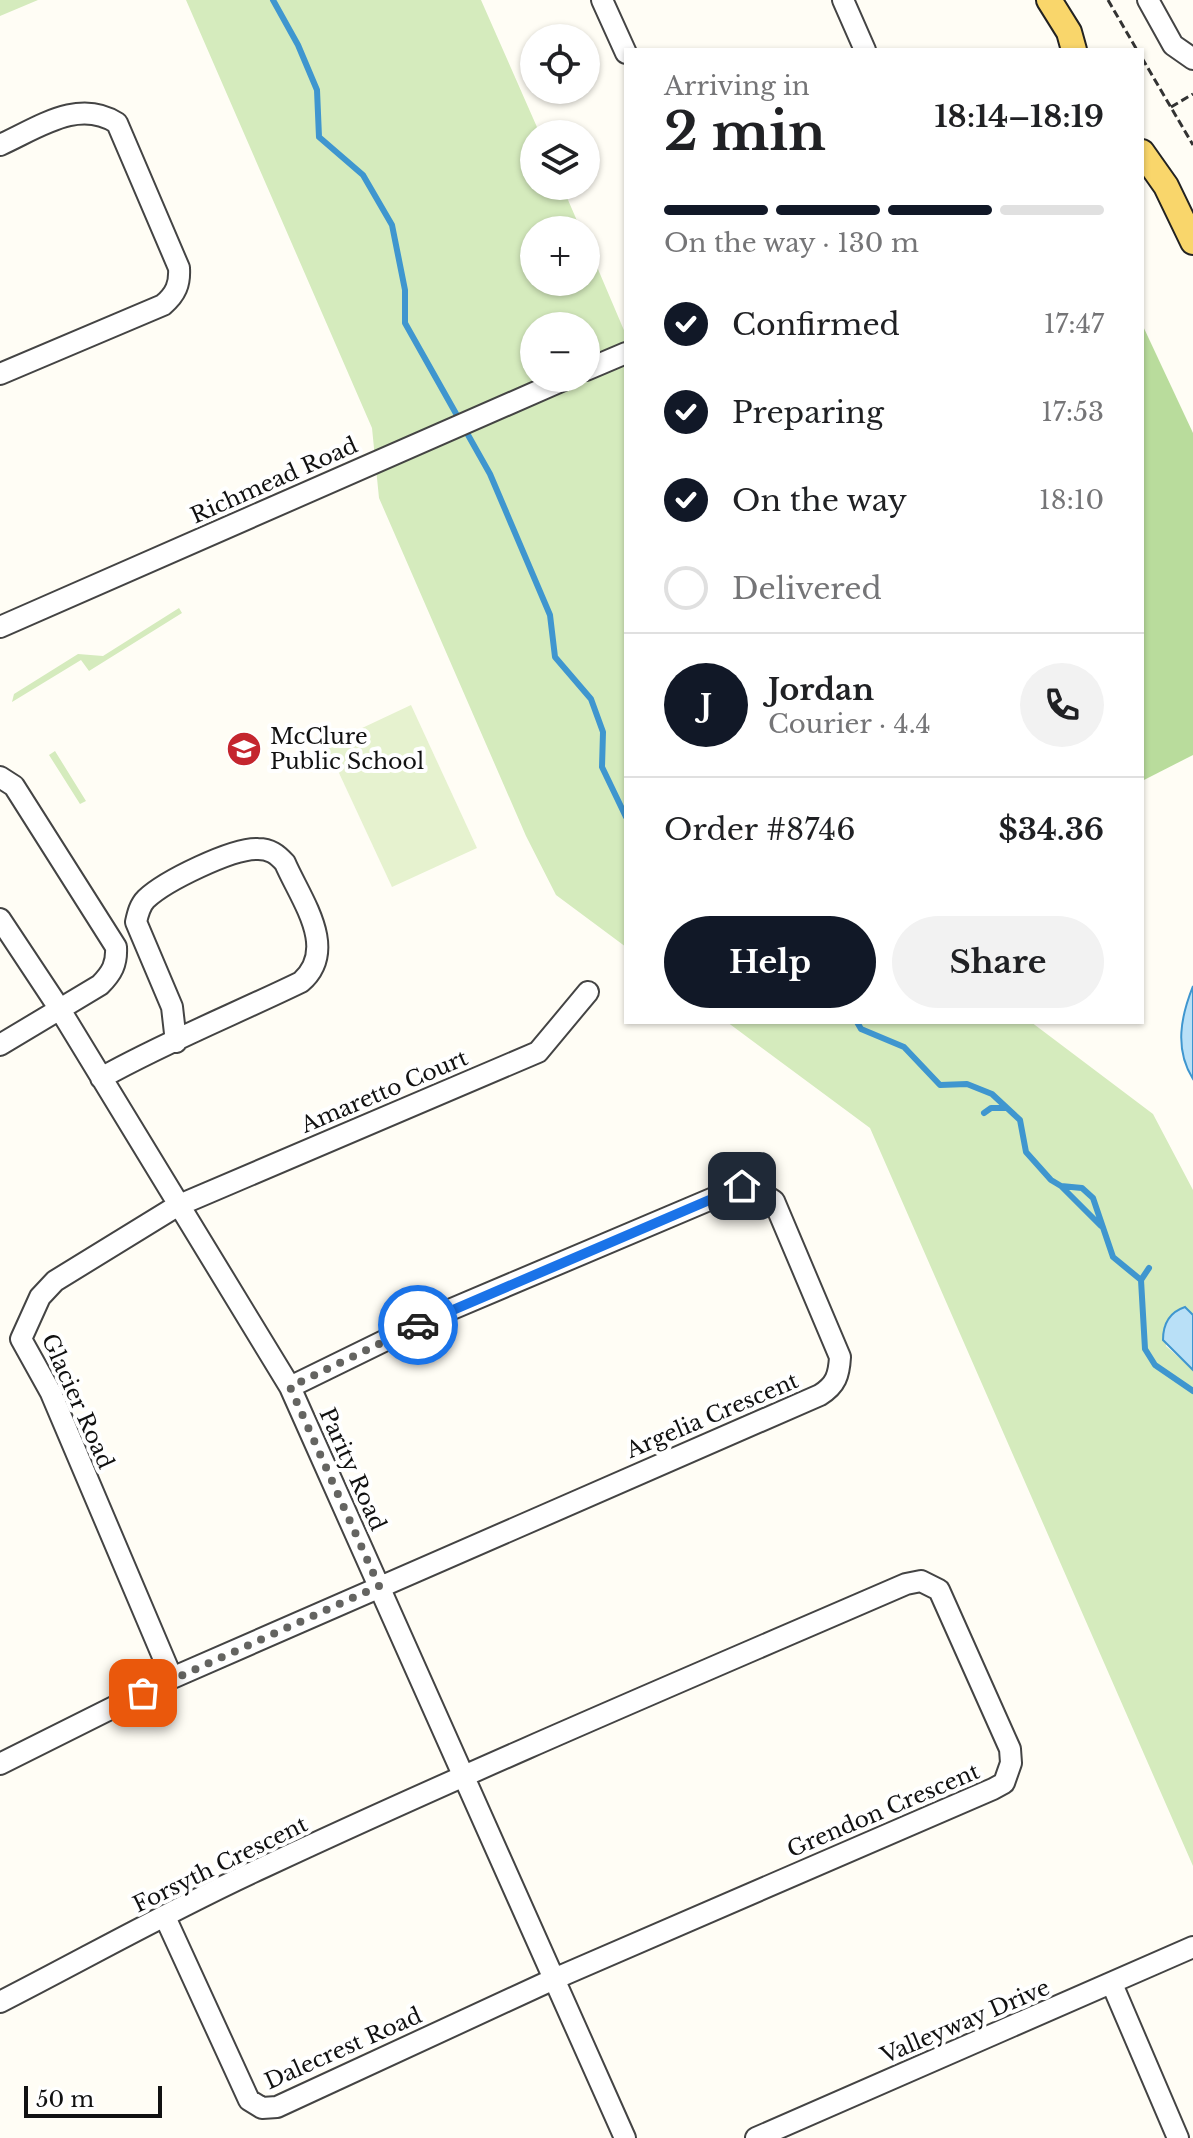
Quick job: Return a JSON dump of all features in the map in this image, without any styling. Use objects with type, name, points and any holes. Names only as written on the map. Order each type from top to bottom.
[{"type":"main road","points":[[1049,0],[1071,41]]},
{"type":"main road","points":[[1144,153],[1166,186],[1193,242]]},
{"type":"street","points":[[602,0],[624,49]]},
{"type":"street","points":[[843,0],[864,48]]},
{"type":"street","points":[[1148,0],[1173,45],[1193,59]]},
{"type":"street","points":[[0,145],[74,113],[89,111],[117,123],[179,268],[180,279],[177,289],[163,305],[0,374]]},
{"type":"street","points":[[600,364],[624,354]]},
{"type":"street","name":"Richmead Road","points":[[0,627],[536,392]]},
{"type":"street","points":[[0,777],[14,786],[116,947],[111,974],[100,985],[0,1045]]},
{"type":"street","points":[[101,1078],[176,1042],[301,982],[314,970],[320,952],[318,937],[285,863],[277,854],[256,849],[241,852],[174,880],[142,904],[136,922],[172,1007],[176,1042]]},
{"type":"street","name":"Parity Road","points":[[0,919],[59,1008],[290,1387],[625,2138]]},
{"type":"street","name":"Amaretto Court","points":[[177,1206],[538,1052],[588,992]]},
{"type":"street","name":"Argelia Crescent","points":[[290,1387],[433,1317],[723,1193],[742,1186],[756,1189],[774,1201],[840,1357],[839,1373],[831,1387],[379,1586]]},
{"type":"street","name":"Glacier Road","points":[[172,1678],[51,1393],[21,1339],[34,1307],[55,1281],[177,1206]]},
{"type":"street","name":"Grendon Crescent","points":[[463,1775],[906,1584],[930,1583],[939,1590],[951,1614],[1010,1749],[1011,1763],[1004,1783],[554,1979]]},
{"type":"street","points":[[0,1764],[172,1678],[379,1586]]},
{"type":"street","name":"Forsyth Crescent","points":[[0,2002],[261,1868],[463,1775]]},
{"type":"street","name":"Dalecrest Road","points":[[165,1917],[241,2087],[249,2100],[262,2108],[277,2107],[554,1979]]},
{"type":"street","name":"Valleyway Drive","points":[[756,2138],[1193,1947]]},
{"type":"street","points":[[1112,1984],[1178,2138]]},
{"type":"path","points":[[1108,0],[1136,48]]},
{"type":"path","points":[[1144,61],[1193,145]]},
{"type":"path","points":[[1171,107],[1193,94]]},
{"type":"green space","points":[[0,0],[38,0],[0,16]]},
{"type":"green space","points":[[186,0],[481,0],[520,89],[520,104],[527,104],[534,120],[520,120],[520,200],[568,200],[575,216],[520,216],[520,296],[600,296],[600,274],[624,330],[624,946],[556,895],[526,836],[379,498],[372,428]]},
{"type":"green space","points":[[1144,328],[1193,433],[1193,755],[1144,780]]},
{"type":"green space","points":[[179,608],[182,613],[89,671],[81,660],[12,702],[14,694],[78,654],[103,656]]},
{"type":"green space","points":[[411,705],[477,848],[392,887],[326,745]]},
{"type":"green space","points":[[55,751],[86,801],[80,804],[49,755]]},
{"type":"green space","points":[[730,1024],[1034,1024],[1153,1114],[1193,1190],[1193,1315],[1189,1310],[1176,1314],[1164,1326],[1166,1346],[1193,1370],[1193,1866],[870,1128]]},
{"type":"water","points":[[1193,986],[1193,1079],[1183,1056],[1181,1032]]},
{"type":"water","points":[[1185,1307],[1193,1315],[1193,1370],[1163,1340],[1168,1319]]},
{"type":"waterway","points":[[273,0],[298,45],[317,90],[319,137],[363,175],[392,225],[405,290],[405,323],[490,474],[550,615],[555,657],[591,699],[603,732],[602,767],[624,813]]},
{"type":"waterway","points":[[858,1024],[861,1029],[904,1047],[940,1085],[967,1084],[992,1094],[1020,1120],[1026,1152],[1051,1180],[1061,1186],[1082,1188],[1093,1198],[1113,1257],[1141,1280],[1145,1349],[1155,1365],[1193,1391]]},
{"type":"waterway","points":[[984,1113],[991,1108],[1007,1108]]},
{"type":"waterway","points":[[1061,1186],[1101,1226]]},
{"type":"waterway","points":[[1141,1280],[1149,1268]]},
{"type":"way so far","points":[[143,1693],[379,1586],[290,1387],[418,1325]]},
{"type":"place","name":"McClure Public School","points":[[244,749]]},
{"type":"route","points":[[418,1325],[742,1186]]}]
